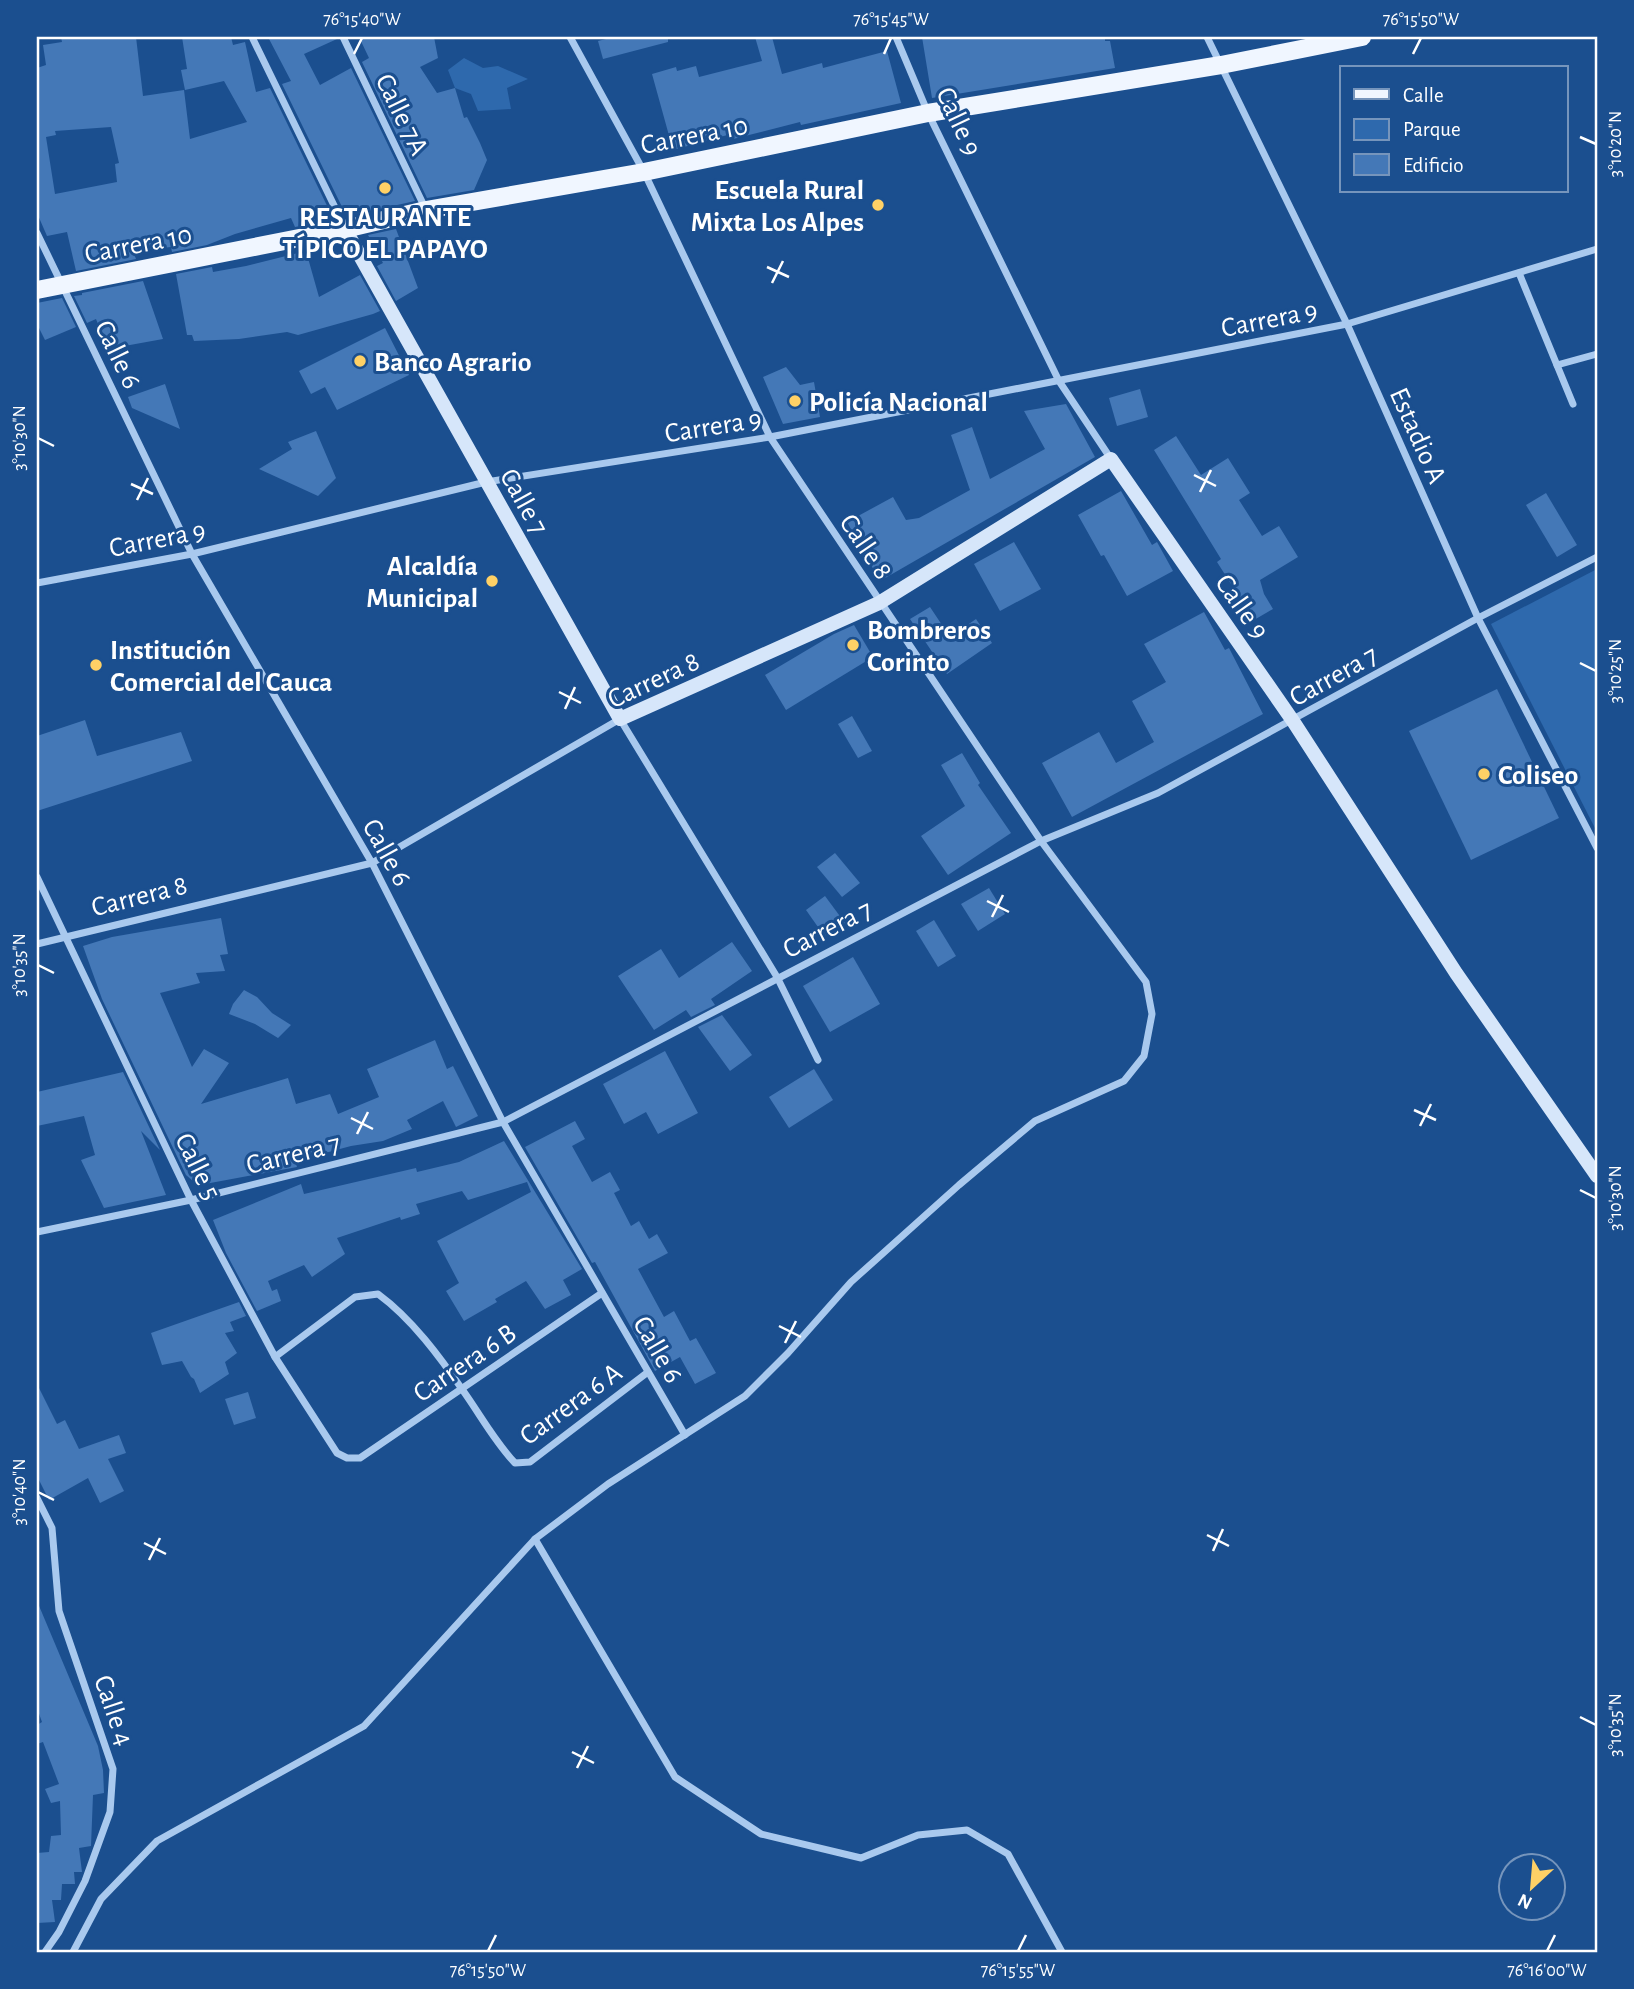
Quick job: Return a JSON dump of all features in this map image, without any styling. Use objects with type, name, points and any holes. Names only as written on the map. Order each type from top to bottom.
[{"type":"main road","name":"Carrera 10","points":[[37,290],[345,229],[426,210],[644,172],[928,113],[1221,65],[1362,37]]},
{"type":"street","name":"Calle 7","points":[[253,37],[345,229],[620,719],[777,977],[818,1060]]},
{"type":"street","name":"Calle 7A","points":[[343,37],[426,210]]},
{"type":"street","name":"Calle 8","points":[[570,37],[644,172],[770,437],[1041,841],[1146,982],[1152,1014],[1144,1056],[1124,1081],[1035,1121],[851,1282],[788,1353],[745,1396],[685,1435]]},
{"type":"street","name":"Calle 9","points":[[896,37],[928,113],[1059,381],[1293,720],[1457,973],[1597,1176]]},
{"type":"street","name":"Estadio A","points":[[1207,37],[1347,324],[1478,618],[1597,848]]},
{"type":"street","name":"Calle 6","points":[[37,233],[192,554],[372,863],[503,1122],[685,1435]]},
{"type":"street","name":"Carrera 9","points":[[37,583],[192,554],[486,482],[770,437],[1347,324],[1597,249]]},
{"type":"street","points":[[1519,272],[1573,404]]},
{"type":"street","points":[[1557,365],[1597,354]]},
{"type":"street","name":"Carrera 8","points":[[37,944],[372,863],[620,719],[879,603],[1111,458]]},
{"type":"street","name":"Carrera 7","points":[[37,1232],[191,1200],[503,1122],[1041,841],[1158,793],[1478,618],[1597,557]]},
{"type":"street","name":"Calle 5","points":[[37,877],[191,1200],[275,1357],[337,1453],[347,1458]]},
{"type":"street","name":"Carrera 6 B","points":[[347,1458],[360,1458],[602,1293]]},
{"type":"street","points":[[275,1357],[355,1297],[378,1294],[400,1310],[462,1390]]},
{"type":"street","name":"Carrera 6 A","points":[[462,1390],[503,1451],[515,1464],[530,1462],[648,1372]]},
{"type":"street","points":[[73,1952],[101,1899],[157,1841],[364,1726],[535,1539],[608,1484],[685,1435]]},
{"type":"street","name":"Calle 4","points":[[37,1499],[52,1528],[59,1611],[113,1769],[110,1812],[85,1881],[59,1932],[45,1952]]},
{"type":"street","points":[[535,1539],[675,1777],[761,1834],[861,1858],[918,1835],[967,1830],[1008,1854],[1062,1952]]},
{"type":"green space","points":[[464,58],[483,68],[498,66],[528,79],[507,88],[511,109],[478,111],[471,94],[455,88],[448,70]]},
{"type":"green space","points":[[1597,569],[1597,832],[1491,624]]},
{"type":"building","points":[[61,37],[136,37],[143,96],[184,90],[190,139],[247,122],[224,81],[185,90],[181,70],[187,69],[182,37],[231,37],[233,45],[245,42],[256,92],[270,88],[332,216],[295,227],[291,218],[207,245],[172,252],[171,247],[133,251],[136,259],[76,271],[67,232],[47,236],[37,213],[37,68],[46,65],[43,45],[62,42]],"holes":[[[111,127],[119,163],[115,164],[117,182],[55,194],[46,137],[56,135],[55,131]]]},
{"type":"building","points":[[268,37],[337,37],[304,54],[320,85],[351,68],[415,201],[357,214],[354,207],[344,211],[282,84],[291,81]]},
{"type":"building","points":[[359,37],[434,37],[438,58],[420,67],[437,93],[455,88],[464,118],[467,117],[480,143],[487,160],[474,190],[427,198],[362,62],[369,58]]},
{"type":"building","points":[[614,37],[668,37],[668,42],[603,59],[598,41]]},
{"type":"building","points":[[755,37],[772,37],[782,74],[822,63],[823,68],[887,51],[901,103],[801,125],[800,122],[733,139],[731,134],[673,150],[652,74],[676,67],[677,71],[696,66],[699,77],[762,61]]},
{"type":"building","points":[[922,37],[1105,37],[1105,41],[1110,41],[1115,68],[932,98]]},
{"type":"building","points":[[396,229],[418,288],[396,301],[377,266],[383,263],[368,235]]},
{"type":"building","points":[[306,251],[319,297],[360,275],[380,311],[298,335],[287,332],[239,339],[194,341],[192,335],[187,335],[176,274],[212,267],[213,272]]},
{"type":"building","points":[[143,281],[163,339],[108,349],[96,319],[87,323],[74,296]]},
{"type":"building","points":[[62,298],[76,327],[45,340],[37,324],[37,303]]},
{"type":"building","name":"Banco Agrario","points":[[385,328],[409,375],[337,410],[325,387],[311,394],[299,371]]},
{"type":"building","name":"Policía Nacional","points":[[786,367],[800,385],[814,382],[820,417],[783,424],[763,377]]},
{"type":"building","points":[[165,384],[180,429],[132,408],[128,397]]},
{"type":"building","points":[[1140,389],[1148,417],[1117,426],[1109,398]]},
{"type":"building","points":[[1066,404],[1095,457],[880,581],[847,522],[893,497],[906,520],[919,518],[970,490],[951,435],[972,427],[990,479],[1045,449],[1024,411]]},
{"type":"building","points":[[316,431],[336,478],[318,496],[259,469],[292,449],[288,442]]},
{"type":"building","points":[[1176,436],[1201,475],[1228,458],[1250,493],[1239,500],[1262,536],[1279,526],[1298,557],[1260,580],[1273,609],[1254,620],[1217,562],[1221,559],[1154,450]]},
{"type":"building","points":[[1121,491],[1152,545],[1157,542],[1173,571],[1127,596],[1078,515]]},
{"type":"building","points":[[1546,493],[1577,545],[1557,557],[1526,505]]},
{"type":"building","points":[[1014,542],[1041,589],[1000,611],[974,564]]},
{"type":"building","points":[[930,607],[950,637],[976,619],[992,643],[947,674],[910,619]]},
{"type":"building","points":[[1204,612],[1225,650],[1229,648],[1263,714],[1072,817],[1042,763],[1099,732],[1116,763],[1154,742],[1132,701],[1166,682],[1144,644]]},
{"type":"building","points":[[854,625],[873,657],[786,710],[765,675]]},
{"type":"building","name":"Coliseo","points":[[1497,689],[1559,818],[1471,860],[1409,731]]},
{"type":"building","points":[[852,716],[872,751],[858,758],[838,724]]},
{"type":"building","points":[[85,720],[97,756],[181,732],[192,761],[37,811],[37,736]]},
{"type":"building","points":[[962,753],[980,783],[978,785],[1011,833],[948,875],[921,836],[965,806],[941,765]]},
{"type":"building","points":[[835,853],[860,883],[842,897],[817,867]]},
{"type":"building","points":[[989,888],[1005,914],[978,931],[961,904]]},
{"type":"building","points":[[825,896],[845,923],[825,937],[806,910]]},
{"type":"building","points":[[221,918],[228,954],[220,955],[225,971],[196,973],[200,983],[160,993],[192,1067],[204,1049],[229,1063],[201,1104],[288,1078],[296,1104],[330,1094],[338,1114],[379,1097],[367,1069],[435,1040],[447,1069],[453,1066],[478,1116],[456,1127],[443,1101],[407,1120],[412,1129],[383,1141],[351,1146],[295,1161],[297,1167],[205,1184],[194,1182],[186,1175],[102,999],[83,946],[112,937]]},
{"type":"building","points":[[934,920],[956,956],[938,967],[916,931]]},
{"type":"building","points":[[732,942],[752,971],[711,999],[715,1005],[691,1017],[686,1010],[654,1030],[618,976],[661,949],[679,978]]},
{"type":"building","points":[[853,957],[880,1004],[830,1032],[803,986]]},
{"type":"building","points":[[244,990],[257,997],[272,1013],[291,1025],[278,1038],[255,1024],[229,1014]]},
{"type":"building","points":[[722,1015],[752,1055],[730,1071],[698,1027]]},
{"type":"building","points":[[665,1051],[698,1113],[658,1134],[646,1112],[624,1124],[603,1084]]},
{"type":"building","points":[[814,1069],[833,1100],[789,1128],[769,1097]]},
{"type":"building","points":[[123,1072],[160,1150],[141,1131],[166,1195],[104,1208],[81,1160],[95,1155],[84,1116],[37,1126],[37,1092]]},
{"type":"building","points":[[575,1121],[585,1139],[572,1146],[592,1182],[610,1172],[620,1190],[614,1193],[631,1226],[639,1221],[649,1239],[657,1234],[668,1253],[638,1269],[664,1317],[674,1311],[690,1341],[696,1338],[716,1373],[695,1384],[680,1357],[655,1371],[595,1262],[592,1263],[525,1147]]},
{"type":"building","points":[[504,1141],[582,1269],[563,1280],[571,1295],[545,1309],[526,1281],[464,1321],[446,1291],[459,1283],[437,1241],[531,1192],[527,1182],[468,1200],[462,1191],[416,1204],[420,1214],[401,1220],[400,1217],[337,1238],[345,1254],[312,1277],[304,1265],[268,1281],[272,1291],[277,1289],[281,1301],[257,1311],[226,1253],[213,1220],[301,1184],[304,1194],[416,1168],[417,1172],[459,1162]]},
{"type":"building","points":[[239,1302],[246,1316],[230,1322],[234,1331],[225,1333],[237,1353],[225,1362],[229,1374],[200,1393],[182,1361],[162,1365],[151,1333]]},
{"type":"building","points":[[37,1384],[57,1424],[65,1420],[79,1449],[119,1435],[126,1453],[108,1459],[124,1491],[100,1503],[88,1478],[49,1500],[37,1476]]},
{"type":"building","points":[[248,1392],[256,1418],[234,1425],[225,1399]]},
{"type":"building","points":[[37,1601],[98,1746],[104,1793],[93,1795],[91,1846],[79,1848],[82,1872],[74,1872],[75,1884],[62,1884],[61,1900],[52,1900],[55,1922],[37,1923],[37,1853],[49,1852],[51,1836],[61,1835],[60,1801],[51,1803],[45,1789],[59,1784],[43,1742],[37,1744],[37,1725],[42,1722],[37,1708]]},
{"type":"place","name":"RESTAURANTE TÍPICO EL PAPAYO","points":[[385,188]]},
{"type":"place","name":"Escuela Rural Mixta Los Alpes","points":[[878,205]]},
{"type":"place","name":"Banco Agrario","points":[[360,361]]},
{"type":"place","name":"Policía Nacional","points":[[795,401]]},
{"type":"place","name":"Alcaldía Municipal","points":[[492,581]]},
{"type":"place","name":"Bombreros Corinto","points":[[853,645]]},
{"type":"place","name":"Institución Comercial del Cauca","points":[[96,665]]},
{"type":"place","name":"Coliseo","points":[[1484,774]]}]
